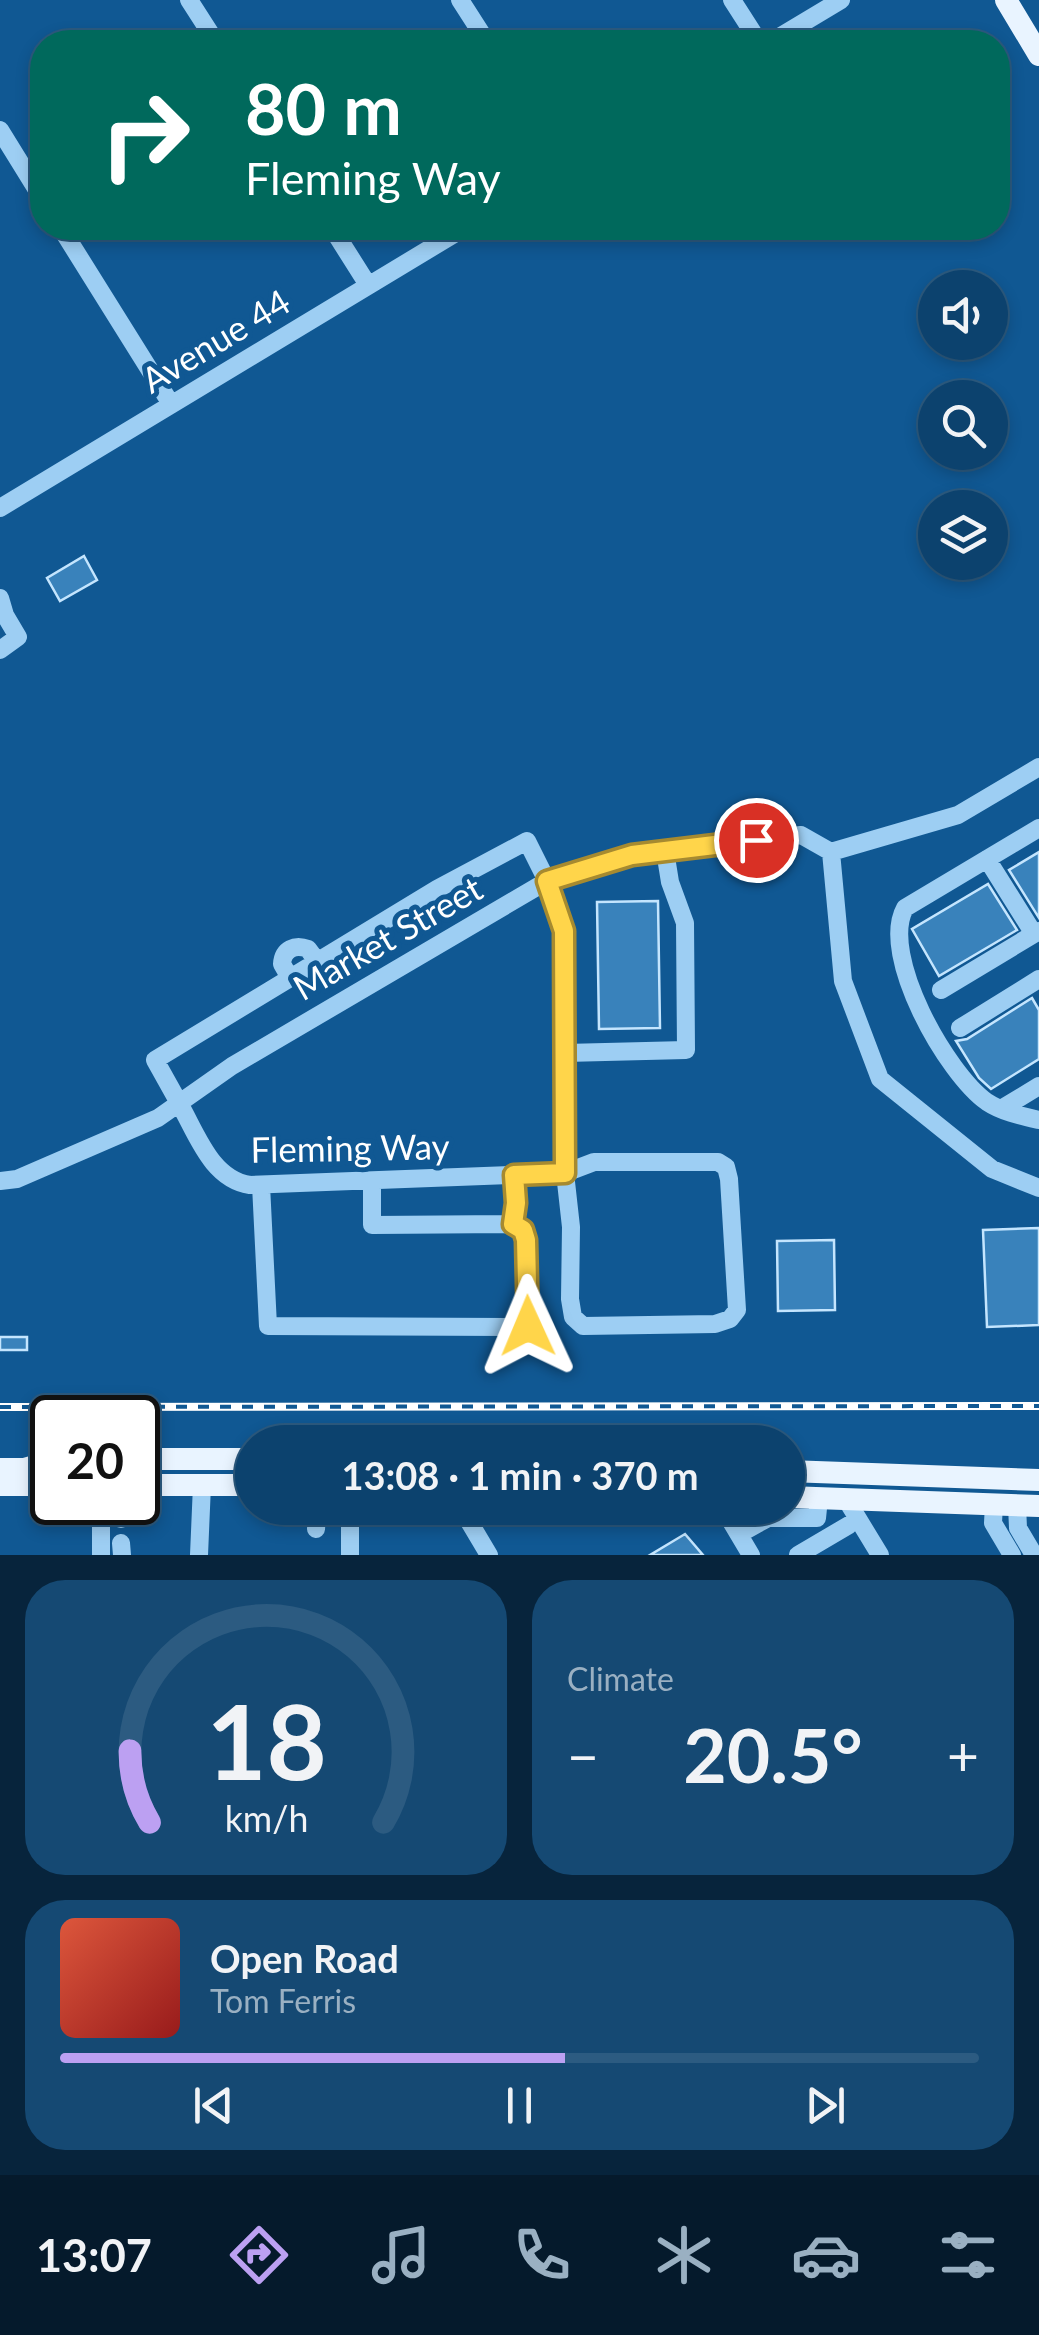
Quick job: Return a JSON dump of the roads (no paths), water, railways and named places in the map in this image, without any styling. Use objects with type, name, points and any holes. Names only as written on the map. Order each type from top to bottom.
[{"type":"main road","points":[[1006,0],[1039,55]]},
{"type":"main road","points":[[160,1458],[235,1459]]},
{"type":"main road","points":[[170,1458],[199,1476],[202,1485]]},
{"type":"main road","points":[[0,1459],[30,1460]]},
{"type":"main road","points":[[0,1469],[30,1467]]},
{"type":"main road","points":[[202,1485],[215,1474],[235,1469]]},
{"type":"main road","points":[[805,1472],[1039,1480]]},
{"type":"main road","points":[[805,1482],[860,1474]]},
{"type":"main road","points":[[805,1503],[818,1508],[906,1490],[967,1493],[975,1488],[966,1479]]},
{"type":"main road","points":[[966,1479],[1014,1501]]},
{"type":"main road","points":[[160,1485],[235,1485]]},
{"type":"main road","points":[[0,1486],[30,1486]]},
{"type":"main road","points":[[856,1499],[1014,1501],[1039,1490]]},
{"type":"street","points":[[189,0],[208,30]]},
{"type":"street","points":[[460,0],[479,30]]},
{"type":"street","points":[[732,0],[751,30]]},
{"type":"street","points":[[791,30],[841,0]]},
{"type":"street","points":[[0,130],[30,179]]},
{"type":"street","points":[[69,240],[172,404]]},
{"type":"street","points":[[340,240],[368,285]]},
{"type":"street","name":"Avenue 44","points":[[0,508],[444,240]]},
{"type":"street","points":[[0,598],[5,616],[17,631],[16,641],[0,650]]},
{"type":"street","points":[[1039,767],[958,815],[831,852],[843,981],[880,1079],[992,1169],[1039,1188]]},
{"type":"street","points":[[1039,828],[905,908],[899,918],[900,942],[910,982],[926,1022],[961,1075],[976,1093],[1001,1109],[1039,1120]]},
{"type":"street","name":"Market Street","points":[[0,1181],[18,1179],[158,1118],[232,1066],[547,881],[632,855],[802,835],[831,852]]},
{"type":"street","name":"Fleming Way","points":[[547,881],[527,841],[437,888],[155,1060],[216,1170],[236,1183],[565,1173]]},
{"type":"street","points":[[564,1053],[686,1050],[685,923],[664,851]]},
{"type":"street","points":[[941,990],[1036,932],[987,859]]},
{"type":"street","points":[[547,881],[564,931],[565,1173],[572,1227],[570,1300],[577,1323],[715,1324],[730,1319],[737,1310],[737,1268],[726,1167],[718,1162],[594,1162],[565,1173]]},
{"type":"street","points":[[960,1028],[1038,981]]},
{"type":"street","points":[[1001,1109],[1039,1086]]},
{"type":"street","points":[[513,1224],[514,1175]]},
{"type":"street","points":[[262,1185],[268,1326],[528,1326],[523,1230],[513,1224],[372,1225],[372,1180]]},
{"type":"street","points":[[199,1555],[202,1485]]},
{"type":"street","points":[[856,1499],[880,1555]]},
{"type":"street","points":[[1012,1555],[993,1524],[1014,1501]]},
{"type":"street","points":[[1014,1501],[1018,1528],[1034,1555]]},
{"type":"street","points":[[739,1534],[768,1518],[818,1508],[843,1528],[798,1555]]},
{"type":"street","points":[[100,1525],[101,1555]]},
{"type":"street","points":[[316,1529],[317,1525]]},
{"type":"street","points":[[350,1525],[350,1555]]},
{"type":"street","points":[[471,1525],[488,1555]]},
{"type":"street","points":[[734,1525],[752,1555]]},
{"type":"railway","points":[[0,1407],[1039,1406]]}]
